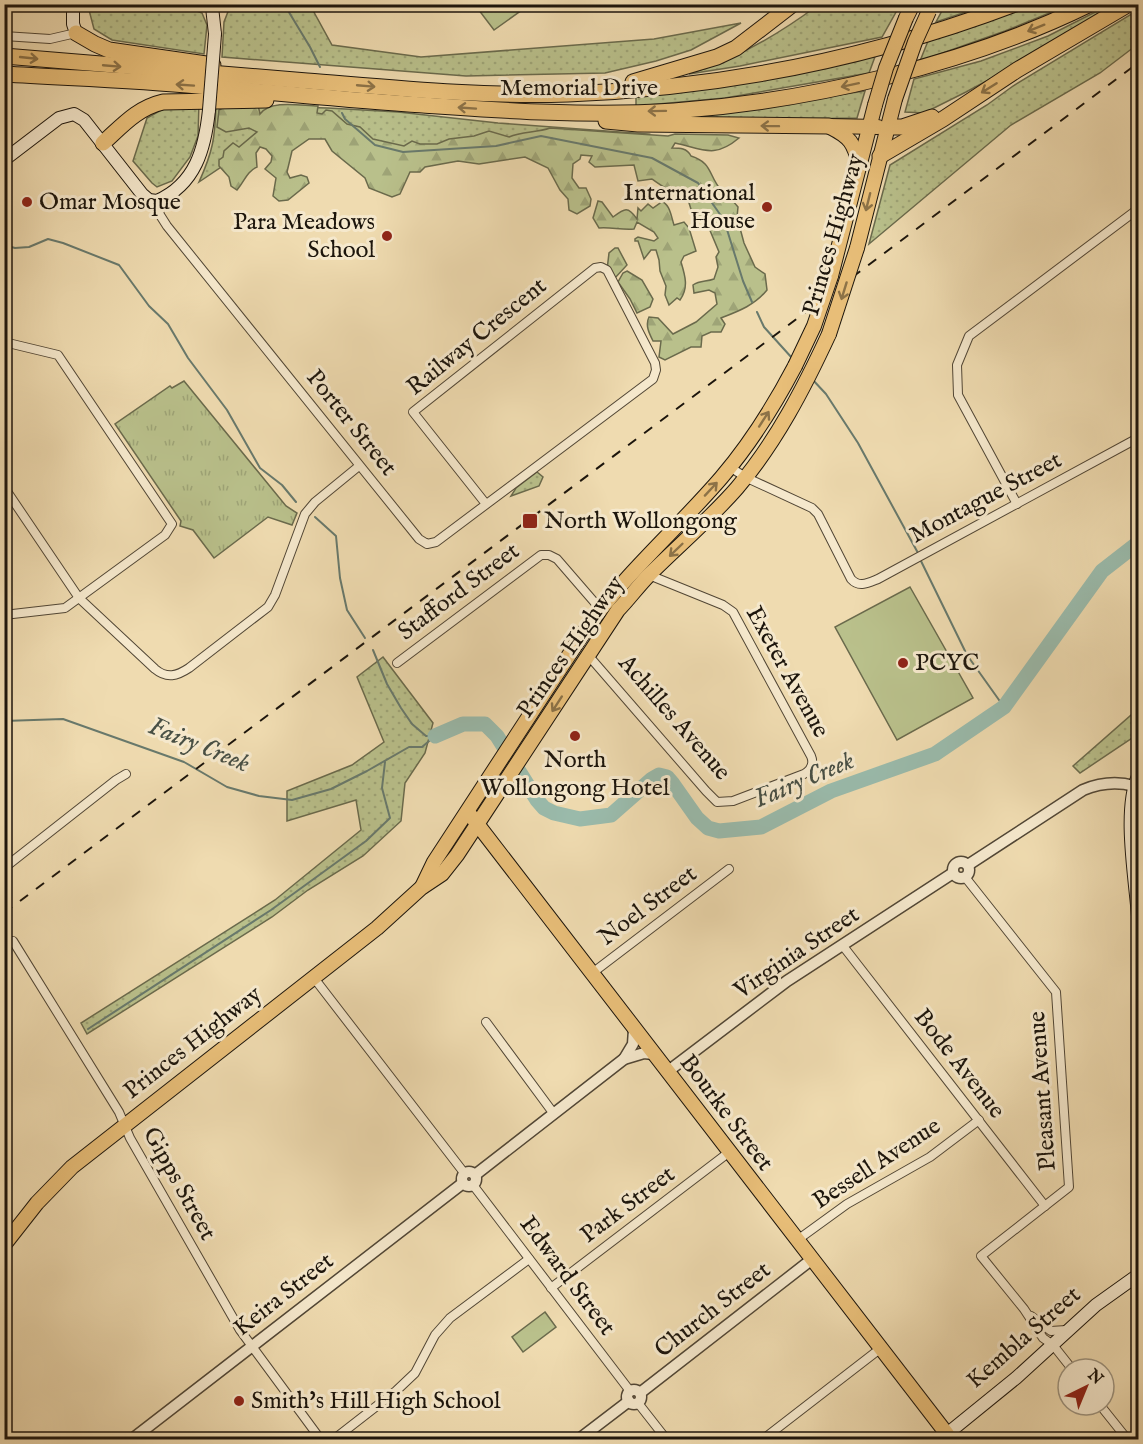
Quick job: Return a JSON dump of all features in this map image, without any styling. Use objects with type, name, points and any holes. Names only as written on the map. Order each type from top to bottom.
[{"type":"highway","points":[[697,62],[738,36],[779,4]]},
{"type":"highway","points":[[570,94],[638,81],[717,57],[744,44],[793,4]]},
{"type":"highway","name":"Memorial Drive","points":[[4,56],[430,92],[570,94],[705,83],[797,66],[892,45],[1015,4]]},
{"type":"highway","name":"Memorial Drive","points":[[53,77],[525,112],[672,111],[779,99],[887,77],[1028,31],[1090,4]]},
{"type":"highway","points":[[880,156],[943,119],[1017,70],[1129,4]]},
{"type":"highway","points":[[76,33],[110,50],[308,81]]},
{"type":"highway","points":[[4,69],[53,77]]},
{"type":"highway","points":[[4,75],[53,77]]},
{"type":"highway","points":[[103,143],[136,113],[153,104],[242,102],[306,97]]},
{"type":"highway","points":[[888,127],[910,124],[960,106]]},
{"type":"highway","points":[[525,112],[638,124],[829,126]]},
{"type":"main road","name":"Princes Highway","points":[[422,888],[434,862],[600,610],[730,467],[764,420],[795,366],[814,326],[831,276],[875,105],[890,58],[913,4]]},
{"type":"main road","points":[[157,201],[178,186],[195,166],[204,144],[215,34],[211,5]]},
{"type":"main road","points":[[74,6],[73,24],[76,33]]},
{"type":"main road","name":"Princes Highway","points":[[4,1245],[57,1182],[90,1152],[314,978],[442,874],[458,855],[611,621],[649,575],[695,532],[745,477],[776,434],[799,395],[829,334],[857,248],[895,99],[915,42],[931,8]]},
{"type":"main road","name":"Porter Street","points":[[4,160],[59,118],[70,113],[81,117],[142,194],[149,200],[157,201]]},
{"type":"main road","points":[[829,126],[888,127]]},
{"type":"main road","points":[[829,126],[852,142],[859,166]]},
{"type":"main road","name":"Achilles Avenue","points":[[575,646],[588,654]]},
{"type":"main road","points":[[1136,781],[1131,826],[1138,916]]},
{"type":"main road","name":"Bourke Street","points":[[468,812],[947,1438]]},
{"type":"main road","name":"Kembla Street","points":[[947,1438],[1102,1300],[1138,1275]]},
{"type":"street","points":[[4,36],[50,39],[76,33]]},
{"type":"street","name":"Porter Street","points":[[157,201],[164,222],[359,466],[419,539],[427,544],[436,542],[653,379],[656,370],[655,363],[607,270],[601,267]]},
{"type":"street","points":[[1017,504],[958,394],[957,365],[961,355],[969,336],[1138,209]]},
{"type":"street","name":"Railway Crescent","points":[[486,504],[413,412],[595,268],[601,267]]},
{"type":"street","points":[[4,342],[58,355],[172,524],[165,535],[64,608],[4,615]]},
{"type":"street","name":"Montague Street","points":[[745,477],[812,508],[818,514],[851,579],[858,584],[867,584],[1138,438]]},
{"type":"street","points":[[4,488],[80,598],[159,673],[170,676],[180,673],[268,607],[275,595],[304,514],[315,501],[359,466]]},
{"type":"street","points":[[730,467],[745,477]]},
{"type":"street","name":"Stafford Street","points":[[397,663],[534,559],[547,555],[557,559],[600,610]]},
{"type":"street","name":"Exeter Avenue","points":[[649,575],[723,605],[733,612],[811,756],[810,768]]},
{"type":"street","points":[[600,610],[611,621]]},
{"type":"street","name":"Achilles Avenue","points":[[588,654],[717,802],[733,801],[806,773],[810,768]]},
{"type":"street","points":[[4,868],[126,774]]},
{"type":"street","points":[[968,865],[1083,790],[1096,785],[1136,781]]},
{"type":"street","points":[[962,861],[968,865],[969,871],[965,877],[958,878],[953,873],[953,866],[957,862],[962,861]]},
{"type":"street","name":"Noel Street","points":[[591,974],[729,869]]},
{"type":"street","name":"Virginia Street","points":[[667,1072],[788,981],[953,873]]},
{"type":"street","name":"Pleasant Avenue","points":[[965,877],[1056,992],[1070,1187],[981,1256],[1024,1309]]},
{"type":"street","name":"Gipps Street","points":[[13,941],[119,1112],[190,1246],[252,1346],[321,1440]]},
{"type":"street","name":"Bode Avenue","points":[[843,946],[1046,1206]]},
{"type":"street","name":"Edward Street","points":[[314,978],[667,1440]]},
{"type":"street","points":[[486,1022],[554,1114]]},
{"type":"street","points":[[624,1059],[633,1044],[634,1029]]},
{"type":"street","name":"Keira Street","points":[[130,1440],[624,1059],[644,1053],[653,1054]]},
{"type":"street","name":"Bessell Avenue","points":[[796,1241],[850,1202],[930,1157],[979,1120]]},
{"type":"street","name":"Park Street","points":[[551,1288],[728,1152]]},
{"type":"street","points":[[333,1440],[408,1381],[422,1363],[435,1335],[450,1318],[529,1259]]},
{"type":"street","name":"Church Street","points":[[578,1440],[811,1260]]},
{"type":"street","points":[[1024,1309],[1051,1331],[1059,1332],[1070,1329]]},
{"type":"street","points":[[1024,1309],[1043,1338],[1053,1345],[1062,1357]]},
{"type":"street","points":[[762,1440],[880,1348]]},
{"type":"street","points":[[1110,1417],[1128,1440]]},
{"type":"street","points":[[4,1435],[8,1440]]},
{"type":"green space","points":[[231,4],[310,5],[332,45],[421,57],[654,39],[741,23],[691,50],[605,73],[466,76],[222,57],[224,22]]},
{"type":"green space","points":[[945,4],[987,5],[936,22]]},
{"type":"green space","points":[[90,5],[181,5],[202,13],[207,25],[204,54],[112,40],[94,29],[89,10]]},
{"type":"green space","points":[[475,5],[529,5],[494,30]]},
{"type":"green space","points":[[818,5],[900,5],[882,37],[689,74],[756,45]]},
{"type":"green space","points":[[1034,5],[1069,5],[1005,31],[920,61],[928,41]]},
{"type":"green space","points":[[1112,5],[1048,48],[966,92],[924,113],[905,112],[914,79],[981,61],[1048,36]]},
{"type":"green space","points":[[1138,10],[1138,44],[1100,73],[1011,125],[869,244],[890,165],[987,105],[1013,86]]},
{"type":"green space","points":[[876,54],[869,73],[725,98],[636,106],[636,94]]},
{"type":"green space","points":[[865,91],[857,118],[658,121]]},
{"type":"green space","points":[[199,103],[198,136],[190,157],[172,181],[157,187],[133,161],[147,118],[170,105]]},
{"type":"green space","points":[[216,105],[398,112],[498,123],[649,134],[623,158],[542,147],[391,162],[346,127],[273,132],[199,182],[212,144]]},
{"type":"green space","points":[[228,105],[258,105],[260,114],[271,106],[318,106],[317,113],[332,111],[347,124],[360,127],[373,139],[404,146],[412,141],[420,144],[437,144],[449,139],[474,136],[489,131],[509,137],[550,128],[668,136],[675,134],[728,135],[739,138],[715,150],[701,150],[675,143],[672,148],[685,150],[703,162],[717,185],[738,207],[737,217],[744,243],[755,267],[765,274],[767,290],[752,304],[721,318],[725,324],[721,332],[711,332],[702,336],[701,347],[691,347],[665,360],[659,357],[661,341],[653,341],[649,332],[647,323],[649,317],[658,318],[673,334],[696,322],[717,304],[715,293],[709,290],[694,293],[693,285],[714,279],[718,267],[716,257],[719,252],[706,221],[694,219],[686,193],[672,191],[652,179],[638,181],[634,165],[595,167],[589,162],[592,156],[581,155],[580,159],[573,164],[572,178],[579,188],[586,188],[591,199],[590,206],[577,214],[569,210],[568,199],[560,190],[548,168],[525,157],[479,164],[458,161],[425,167],[420,172],[410,172],[400,194],[392,197],[369,188],[365,178],[332,151],[325,139],[309,139],[292,151],[287,172],[290,178],[301,175],[307,177],[309,183],[288,200],[279,201],[273,196],[276,178],[265,169],[271,162],[272,156],[266,149],[260,147],[256,153],[257,167],[248,174],[237,190],[231,186],[229,177],[219,166],[219,160],[223,157],[224,151],[233,143],[239,147],[257,132],[249,128],[226,132],[217,127],[219,110]]},
{"type":"green space","points":[[598,201],[602,202],[613,217],[629,210],[637,219],[638,208],[641,211],[648,204],[653,208],[660,201],[668,207],[674,225],[684,222],[689,228],[696,251],[684,256],[681,262],[685,277],[685,291],[680,300],[677,298],[669,305],[656,250],[651,250],[644,259],[638,241],[635,241],[638,237],[654,241],[658,238],[654,232],[637,222],[634,229],[599,228],[593,218]]},
{"type":"green space","points":[[618,248],[627,265],[615,278],[607,270],[609,253]]},
{"type":"green space","points":[[627,271],[642,280],[653,299],[650,307],[637,313],[618,282],[623,273]]},
{"type":"green space","points":[[184,381],[286,506],[297,513],[292,525],[268,517],[214,558],[193,530],[180,526],[181,521],[115,424],[170,386],[172,388]]},
{"type":"green space","points":[[537,472],[543,477],[539,486],[511,496],[516,488]]},
{"type":"green space","name":"PCYC","points":[[910,587],[973,698],[897,740],[835,627]]},
{"type":"green space","points":[[383,657],[433,723],[425,753],[405,783],[401,821],[363,856],[308,890],[272,917],[87,1034],[81,1023],[275,900],[361,830],[356,800],[287,821],[287,791],[352,765],[384,742],[357,677]]},
{"type":"green space","points":[[1138,709],[1138,734],[1080,773],[1073,766]]},
{"type":"green space","points":[[545,1312],[556,1327],[523,1352],[512,1337]]},
{"type":"waterway","points":[[284,4],[320,67]]},
{"type":"waterway","points":[[342,113],[345,119],[375,145],[403,152],[496,146],[541,136],[652,158],[698,183],[724,220],[752,302]]},
{"type":"waterway","points":[[4,245],[15,248],[29,247],[48,239],[119,265],[149,306],[168,324],[188,358],[227,410],[260,468],[282,485],[296,502]]},
{"type":"waterway","points":[[757,312],[764,327],[792,358]]},
{"type":"waterway","points":[[812,379],[826,394],[858,443],[918,553]]},
{"type":"waterway","points":[[315,517],[336,536],[340,578],[347,610],[365,638]]},
{"type":"waterway","name":"Fairy Creek","points":[[435,736],[463,724],[485,724],[497,736],[537,800],[544,808],[554,813],[580,819],[611,815],[659,775],[667,777],[697,818],[708,828],[719,831],[761,827],[831,791],[935,754],[1004,707],[1102,571],[1138,543]]},
{"type":"waterway","points":[[920,559],[967,655],[1004,707]]},
{"type":"waterway","points":[[373,650],[387,684],[412,724],[426,736],[435,736]]},
{"type":"waterway","name":"Fairy Creek","points":[[4,721],[63,719],[184,762],[227,787],[259,796],[292,800],[331,789],[409,747],[422,747],[435,736]]},
{"type":"waterway","points":[[88,1029],[271,910],[366,841],[390,818],[382,788],[385,762]]},
{"type":"railway","points":[[4,913],[1138,63]]},
{"type":"place","name":"Omar Mosque","points":[[27,202]]},
{"type":"place","name":"International House","points":[[767,207]]},
{"type":"place","name":"Para Meadows School","points":[[387,236]]},
{"type":"place","name":"North Wollongong","points":[[530,521]]},
{"type":"place","name":"PCYC","points":[[903,663]]},
{"type":"place","name":"North Wollongong Hotel","points":[[575,736]]},
{"type":"place","name":"Smith's Hill High School","points":[[239,1401]]}]
